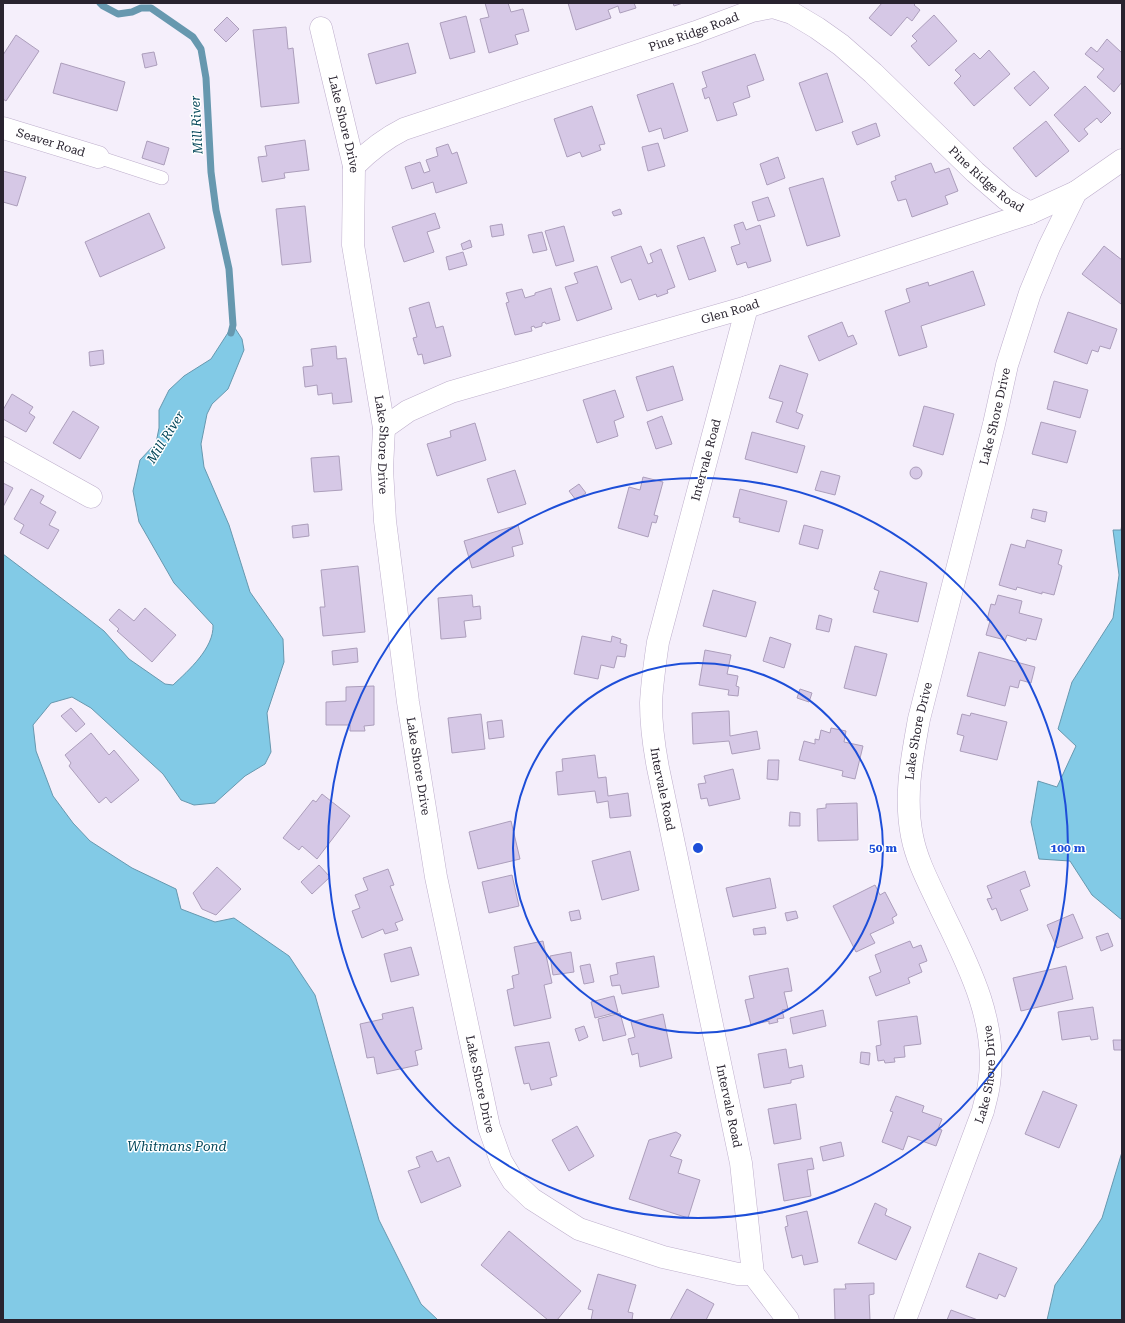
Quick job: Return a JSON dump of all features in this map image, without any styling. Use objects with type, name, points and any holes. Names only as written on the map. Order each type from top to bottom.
[{"type":"street","name":"Pine Ridge Road","points":[[354,166],[370,150],[385,139],[404,129],[696,32],[752,11],[773,7],[792,13],[841,45],[873,73],[1006,199],[1030,213]]},
{"type":"street","name":"Lake Shore Drive","points":[[321,28],[354,166],[353,244],[384,428],[382,469],[385,520],[408,702],[436,877],[489,1127],[501,1161],[512,1181],[532,1199],[579,1229],[663,1257],[738,1274],[754,1274]]},
{"type":"street","name":"Seaver Road","points":[[3,128],[98,157]]},
{"type":"street","name":"Lake Shore Drive","points":[[905,1320],[983,1111],[989,1084],[991,1063],[990,1040],[984,1011],[974,982],[959,945],[921,867],[912,836],[908,801],[910,767],[919,719],[994,424],[1007,365],[1030,293],[1049,247],[1076,192],[1122,160]]},
{"type":"street","name":"Glen Road","points":[[384,428],[408,411],[451,392],[747,307],[1030,213],[1076,192]]},
{"type":"street","name":"Intervale Road","points":[[747,307],[658,642],[653,673],[651,704],[653,738],[658,768],[741,1163],[754,1274]]},
{"type":"street","points":[[3,448],[91,497]]},
{"type":"street","points":[[754,1274],[788,1320]]},
{"type":"lane","points":[[98,157],[162,178]]},
{"type":"water","name":"Whitmans Pond","points":[[233,325],[242,339],[244,350],[228,389],[212,404],[207,414],[201,444],[204,467],[229,525],[250,592],[283,639],[284,662],[267,713],[271,752],[265,764],[245,776],[215,803],[194,805],[181,800],[163,774],[91,708],[72,697],[51,703],[33,725],[36,751],[53,796],[73,823],[90,841],[132,868],[176,889],[181,909],[215,922],[234,918],[289,956],[315,995],[379,1220],[421,1304],[438,1320],[3,1320],[3,554],[104,631],[129,659],[165,684],[173,685],[186,673],[205,650],[212,634],[213,625],[174,583],[139,522],[133,491],[140,460],[156,443],[159,428],[159,410],[169,390],[184,376],[211,359]]},
{"type":"water","points":[[1122,524],[1122,920],[1092,895],[1070,861],[1039,859],[1031,822],[1038,781],[1057,787],[1076,746],[1058,729],[1072,682],[1113,618],[1119,575],[1113,530],[1121,530]]},
{"type":"water","points":[[1122,1152],[1122,1320],[1047,1320],[1055,1285],[1102,1218]]},
{"type":"building","points":[[485,3],[508,3],[511,12],[523,9],[529,31],[515,35],[518,44],[489,53],[480,19],[489,17]]},
{"type":"building","points":[[568,3],[634,3],[636,8],[620,13],[618,6],[608,10],[611,18],[576,30]]},
{"type":"building","points":[[673,3],[683,3],[674,6]]},
{"type":"building","points":[[882,3],[916,3],[914,5],[920,10],[912,21],[907,17],[891,36],[869,18]]},
{"type":"building","points":[[934,15],[957,41],[929,66],[911,46],[917,41],[912,36]]},
{"type":"building","points":[[466,16],[475,52],[450,59],[440,23]]},
{"type":"building","points":[[227,17],[239,29],[226,42],[214,30]]},
{"type":"building","points":[[286,27],[288,49],[293,48],[299,103],[261,107],[253,30]]},
{"type":"building","points":[[16,35],[39,51],[6,101],[3,99],[3,55]]},
{"type":"building","points":[[1107,39],[1122,53],[1122,82],[1114,92],[1097,77],[1104,69],[1085,54],[1091,47],[1097,52]]},
{"type":"building","points":[[408,43],[416,73],[376,84],[368,54]]},
{"type":"building","points":[[989,50],[1010,74],[974,106],[954,83],[961,76],[955,70],[974,53],[980,59]]},
{"type":"building","points":[[154,52],[157,65],[145,68],[142,54]]},
{"type":"building","points":[[755,54],[764,80],[747,86],[750,97],[733,103],[737,115],[717,121],[709,97],[705,99],[702,89],[707,87],[702,72]]},
{"type":"building","points":[[61,63],[125,82],[117,111],[53,93]]},
{"type":"building","points":[[1034,71],[1049,88],[1030,106],[1014,88]]},
{"type":"building","points":[[827,73],[843,122],[816,131],[799,83]]},
{"type":"building","points":[[673,83],[688,131],[664,139],[661,128],[649,132],[637,95]]},
{"type":"building","points":[[1085,86],[1111,113],[1101,123],[1097,118],[1084,129],[1088,134],[1079,142],[1054,115]]},
{"type":"building","points":[[592,106],[605,144],[599,145],[601,150],[582,157],[580,152],[567,157],[554,119]]},
{"type":"building","points":[[1046,121],[1069,151],[1036,177],[1013,148]]},
{"type":"building","points":[[876,123],[880,136],[857,145],[852,132]]},
{"type":"building","points":[[305,140],[309,170],[284,173],[285,178],[262,182],[258,157],[267,156],[265,146]]},
{"type":"building","points":[[147,141],[169,148],[164,165],[142,158]]},
{"type":"building","points":[[658,143],[665,166],[648,171],[642,147]]},
{"type":"building","points":[[448,144],[452,154],[457,152],[467,183],[436,193],[433,182],[412,189],[405,167],[420,162],[424,173],[430,171],[426,160],[438,156],[436,148]]},
{"type":"building","points":[[778,157],[785,178],[767,185],[760,164]]},
{"type":"building","points":[[931,163],[935,173],[949,168],[958,191],[945,196],[948,204],[912,217],[906,199],[898,201],[891,182],[896,180],[895,176]]},
{"type":"building","points":[[3,171],[26,177],[17,206],[3,202]]},
{"type":"building","points":[[823,178],[840,236],[807,246],[789,188]]},
{"type":"building","points":[[768,197],[775,216],[758,221],[752,202]]},
{"type":"building","points":[[305,206],[311,262],[282,265],[276,209]]},
{"type":"building","points":[[620,209],[622,214],[614,216],[612,212]]},
{"type":"building","points":[[149,213],[165,248],[100,277],[85,242]]},
{"type":"building","points":[[435,213],[440,228],[427,232],[434,252],[404,262],[392,227]]},
{"type":"building","points":[[743,222],[746,230],[760,225],[771,261],[748,268],[746,262],[737,265],[731,247],[740,244],[734,225]]},
{"type":"building","points":[[502,224],[504,235],[492,237],[490,226]]},
{"type":"building","points":[[564,226],[574,261],[556,266],[545,231]]},
{"type":"building","points":[[542,232],[547,250],[533,253],[528,235]]},
{"type":"building","points":[[704,237],[716,271],[689,280],[677,246]]},
{"type":"building","points":[[470,240],[472,247],[463,250],[461,244]]},
{"type":"building","points":[[641,246],[648,264],[653,262],[650,254],[661,249],[675,287],[667,290],[668,293],[657,297],[656,294],[639,300],[631,279],[621,283],[611,257]]},
{"type":"building","points":[[1104,246],[1122,260],[1121,304],[1082,274]]},
{"type":"building","points":[[463,252],[467,265],[449,270],[446,257]]},
{"type":"building","points":[[597,266],[612,309],[577,321],[565,287],[578,283],[574,273]]},
{"type":"building","points":[[973,271],[985,305],[921,326],[927,347],[899,356],[885,311],[910,302],[906,289],[928,282],[929,286]]},
{"type":"building","points":[[551,288],[560,320],[546,324],[545,322],[542,323],[542,326],[535,328],[534,326],[531,327],[532,331],[515,335],[506,303],[509,302],[506,293],[522,289],[525,298]]},
{"type":"building","points":[[429,302],[436,328],[443,326],[451,356],[424,364],[422,354],[418,355],[413,338],[417,337],[409,308]]},
{"type":"building","points":[[1068,312],[1117,329],[1110,349],[1100,346],[1098,352],[1092,350],[1087,364],[1054,352]]},
{"type":"building","points":[[842,322],[848,337],[853,335],[857,344],[819,361],[808,336]]},
{"type":"building","points":[[336,346],[337,359],[346,358],[352,402],[333,404],[332,393],[318,395],[317,385],[305,387],[303,367],[313,366],[311,349]]},
{"type":"building","points":[[103,350],[104,364],[90,366],[89,352]]},
{"type":"building","points":[[780,365],[808,374],[796,412],[803,415],[798,429],[776,422],[783,402],[769,398]]},
{"type":"building","points":[[673,366],[683,400],[647,411],[636,377]]},
{"type":"building","points":[[1054,381],[1088,390],[1080,418],[1047,409]]},
{"type":"building","points":[[615,390],[624,417],[614,421],[618,436],[597,443],[583,400]]},
{"type":"building","points":[[12,394],[33,407],[29,413],[35,417],[26,432],[3,419],[3,410]]},
{"type":"building","points":[[924,406],[954,414],[943,455],[913,446]]},
{"type":"building","points":[[73,411],[99,427],[80,459],[53,443]]},
{"type":"building","points":[[662,416],[672,444],[656,449],[647,422]]},
{"type":"building","points":[[1041,422],[1076,431],[1067,463],[1032,454]]},
{"type":"building","points":[[475,423],[486,460],[437,476],[427,444],[451,437],[450,431]]},
{"type":"building","points":[[752,432],[805,446],[797,473],[745,459]]},
{"type":"building","points":[[339,456],[342,490],[314,492],[311,458]]},
{"type":"building","points":[[914,467],[918,467],[922,473],[918,479],[914,479],[910,475],[910,471]]},
{"type":"building","points":[[515,470],[526,504],[498,513],[487,479]]},
{"type":"building","points":[[821,471],[840,476],[835,495],[815,490]]},
{"type":"building","points":[[643,477],[663,482],[654,515],[658,516],[656,523],[652,522],[648,537],[618,528],[629,487],[640,490]]},
{"type":"building","points":[[3,483],[13,488],[3,507]]},
{"type":"building","points":[[579,484],[586,493],[576,500],[569,491]]},
{"type":"building","points":[[31,489],[44,496],[40,503],[56,512],[49,525],[59,530],[48,549],[20,533],[24,525],[14,519]]},
{"type":"building","points":[[740,489],[787,501],[779,532],[739,522],[740,518],[733,517]]},
{"type":"building","points":[[1033,509],[1047,512],[1045,522],[1031,518]]},
{"type":"building","points":[[308,524],[309,536],[293,538],[292,526]]},
{"type":"building","points":[[518,525],[523,544],[512,547],[514,556],[472,568],[464,541]]},
{"type":"building","points":[[804,525],[823,530],[818,549],[799,544]]},
{"type":"building","points":[[1027,540],[1062,550],[1058,564],[1062,566],[1054,595],[1042,592],[1042,594],[1017,587],[1016,590],[999,585],[1011,544],[1025,548]]},
{"type":"building","points":[[358,566],[365,632],[323,636],[320,607],[325,607],[321,570]]},
{"type":"building","points":[[880,571],[927,583],[918,622],[873,612],[879,591],[874,589]]},
{"type":"building","points":[[713,590],[756,602],[746,637],[703,626]]},
{"type":"building","points":[[472,595],[473,607],[480,606],[481,619],[464,621],[466,637],[441,639],[438,598]]},
{"type":"building","points":[[998,595],[1022,601],[1019,613],[1042,619],[1036,640],[1027,638],[1026,641],[1007,635],[1005,640],[986,635],[990,621],[987,620],[991,604],[995,605]]},
{"type":"building","points":[[145,608],[176,635],[152,662],[117,631],[119,629],[109,620],[119,609],[134,621]]},
{"type":"building","points":[[819,615],[832,619],[829,632],[816,629]]},
{"type":"building","points":[[582,636],[611,642],[612,636],[621,639],[620,643],[627,645],[625,657],[617,656],[614,668],[601,665],[598,679],[574,674]]},
{"type":"building","points":[[770,637],[791,644],[784,668],[763,661]]},
{"type":"building","points":[[855,646],[887,654],[876,696],[844,688]]},
{"type":"building","points":[[357,648],[358,662],[333,665],[332,651]]},
{"type":"building","points":[[705,650],[731,655],[727,674],[738,676],[736,686],[739,687],[738,696],[728,695],[729,690],[699,685]]},
{"type":"building","points":[[979,652],[1035,667],[1031,683],[1020,680],[1018,688],[1010,686],[1005,706],[967,696]]},
{"type":"building","points":[[374,686],[374,725],[364,726],[365,731],[350,731],[350,725],[326,725],[326,702],[346,701],[346,687]]},
{"type":"building","points":[[800,689],[812,693],[809,702],[797,698]]},
{"type":"building","points":[[71,708],[85,724],[76,732],[61,716]]},
{"type":"building","points":[[729,711],[730,736],[757,731],[760,749],[732,754],[729,741],[693,744],[692,713]]},
{"type":"building","points":[[971,713],[1007,722],[997,760],[960,751],[964,736],[957,734],[962,714],[970,716]]},
{"type":"building","points":[[481,714],[485,749],[452,753],[448,718]]},
{"type":"building","points":[[502,720],[504,737],[489,739],[487,722]]},
{"type":"building","points":[[831,728],[846,731],[844,742],[863,746],[855,779],[842,776],[843,771],[799,760],[804,741],[815,744],[815,739],[819,740],[821,730],[830,733]]},
{"type":"building","points":[[91,733],[109,755],[114,750],[139,780],[111,803],[106,797],[99,803],[69,766],[71,763],[65,755]]},
{"type":"building","points":[[595,755],[598,778],[606,777],[608,796],[628,793],[631,816],[610,818],[608,801],[597,803],[595,791],[558,795],[556,772],[563,771],[562,759]]},
{"type":"building","points":[[768,760],[779,760],[778,780],[767,779]]},
{"type":"building","points":[[733,769],[740,799],[709,806],[707,798],[701,799],[698,784],[706,783],[704,776]]},
{"type":"building","points":[[322,794],[350,816],[317,859],[302,846],[299,850],[283,838],[313,800],[316,802]]},
{"type":"building","points":[[857,803],[858,840],[818,841],[817,809],[826,808],[826,804]]},
{"type":"building","points":[[790,812],[800,813],[800,826],[789,826]]},
{"type":"building","points":[[511,821],[520,859],[478,869],[469,832]]},
{"type":"building","points":[[630,851],[639,890],[602,900],[592,861]]},
{"type":"building","points":[[319,865],[330,877],[312,894],[301,882]]},
{"type":"building","points":[[217,867],[241,889],[216,915],[202,909],[193,893]]},
{"type":"building","points":[[388,869],[394,885],[390,886],[403,920],[395,923],[398,930],[385,934],[383,929],[362,938],[352,911],[360,908],[355,895],[368,890],[363,878]]},
{"type":"building","points":[[1025,871],[1030,886],[1020,890],[1028,910],[1001,921],[996,908],[992,910],[987,899],[992,898],[987,886]]},
{"type":"building","points":[[512,875],[519,906],[489,913],[482,882]]},
{"type":"building","points":[[770,878],[776,908],[733,917],[726,888]]},
{"type":"building","points":[[875,885],[880,895],[885,892],[897,915],[892,918],[894,923],[870,934],[875,943],[856,952],[833,906]]},
{"type":"building","points":[[579,910],[581,919],[571,921],[569,912]]},
{"type":"building","points":[[796,911],[798,918],[787,921],[785,913]]},
{"type":"building","points":[[1073,914],[1083,938],[1057,948],[1047,925]]},
{"type":"building","points":[[765,927],[766,934],[754,935],[753,929]]},
{"type":"building","points":[[1108,933],[1113,946],[1101,951],[1096,937]]},
{"type":"building","points":[[543,941],[552,983],[544,985],[551,1018],[514,1026],[507,990],[514,988],[512,976],[519,974],[514,947]]},
{"type":"building","points":[[910,941],[913,948],[921,945],[927,961],[919,964],[922,972],[908,978],[910,983],[876,996],[869,977],[881,972],[875,955]]},
{"type":"building","points":[[411,947],[419,975],[391,982],[384,954]]},
{"type":"building","points":[[571,952],[574,972],[553,975],[550,956]]},
{"type":"building","points":[[654,956],[659,987],[622,994],[620,985],[612,986],[610,976],[618,974],[616,963]]},
{"type":"building","points":[[590,964],[594,982],[584,984],[580,966]]},
{"type":"building","points":[[1066,966],[1073,999],[1021,1011],[1013,978]]},
{"type":"building","points":[[788,968],[792,991],[784,992],[788,1009],[782,1010],[784,1018],[777,1019],[778,1022],[769,1024],[769,1021],[751,1025],[745,1000],[754,998],[749,976]]},
{"type":"building","points":[[614,996],[618,1012],[595,1018],[591,1002]]},
{"type":"building","points":[[413,1007],[422,1049],[415,1051],[418,1065],[377,1074],[374,1057],[367,1058],[360,1024],[383,1019],[382,1014]]},
{"type":"building","points":[[1093,1007],[1098,1039],[1091,1040],[1090,1036],[1062,1040],[1058,1012]]},
{"type":"building","points":[[823,1010],[826,1026],[793,1034],[790,1018]]},
{"type":"building","points":[[620,1013],[626,1035],[603,1041],[598,1019]]},
{"type":"building","points":[[663,1014],[672,1058],[640,1067],[638,1053],[632,1055],[628,1039],[635,1037],[631,1022]]},
{"type":"building","points":[[917,1016],[921,1044],[904,1046],[905,1057],[894,1058],[895,1062],[885,1063],[884,1060],[878,1061],[876,1046],[881,1045],[878,1021]]},
{"type":"building","points":[[584,1026],[588,1037],[579,1041],[575,1029]]},
{"type":"building","points":[[1113,1040],[1122,1040],[1122,1050],[1114,1050]]},
{"type":"building","points":[[549,1042],[557,1076],[550,1078],[552,1085],[531,1090],[529,1083],[524,1084],[515,1047]]},
{"type":"building","points":[[786,1049],[789,1068],[802,1065],[804,1077],[791,1080],[791,1083],[764,1088],[758,1054]]},
{"type":"building","points":[[861,1052],[870,1053],[869,1065],[860,1063]]},
{"type":"building","points":[[1043,1091],[1077,1105],[1059,1148],[1025,1134]]},
{"type":"building","points":[[896,1096],[924,1106],[922,1112],[942,1119],[938,1129],[942,1130],[936,1146],[908,1136],[903,1150],[882,1142],[893,1112],[890,1111]]},
{"type":"building","points":[[796,1104],[801,1139],[774,1144],[768,1109]]},
{"type":"building","points":[[577,1126],[594,1156],[569,1171],[552,1140]]},
{"type":"building","points":[[676,1132],[681,1135],[670,1156],[682,1160],[678,1173],[700,1180],[688,1218],[629,1199],[649,1140]]},
{"type":"building","points":[[841,1142],[844,1156],[823,1161],[820,1147]]},
{"type":"building","points":[[432,1151],[437,1162],[449,1157],[461,1186],[421,1203],[408,1171],[420,1167],[416,1157]]},
{"type":"building","points":[[812,1158],[814,1169],[807,1170],[811,1196],[784,1201],[778,1164]]},
{"type":"building","points":[[875,1203],[887,1209],[885,1215],[911,1227],[896,1260],[858,1243]]},
{"type":"building","points":[[807,1211],[818,1262],[804,1265],[802,1255],[792,1258],[785,1227],[788,1226],[786,1216]]},
{"type":"building","points":[[509,1231],[581,1291],[557,1320],[548,1320],[481,1265]]},
{"type":"building","points":[[979,1253],[1017,1268],[1005,1297],[999,1294],[997,1299],[966,1287]]},
{"type":"building","points":[[598,1274],[636,1285],[628,1312],[633,1313],[632,1320],[591,1320],[593,1310],[588,1309]]},
{"type":"building","points":[[874,1283],[874,1294],[869,1295],[870,1320],[835,1320],[834,1289],[846,1289],[845,1284]]},
{"type":"building","points":[[687,1289],[714,1304],[706,1320],[670,1320]]},
{"type":"building","points":[[951,1310],[978,1320],[947,1320]]},
{"type":"waterway","name":"Mill River","points":[[100,3],[118,14],[132,12],[141,8],[151,8],[193,37],[201,49],[206,78],[211,172],[216,210],[229,269],[233,325],[231,333]]}]
